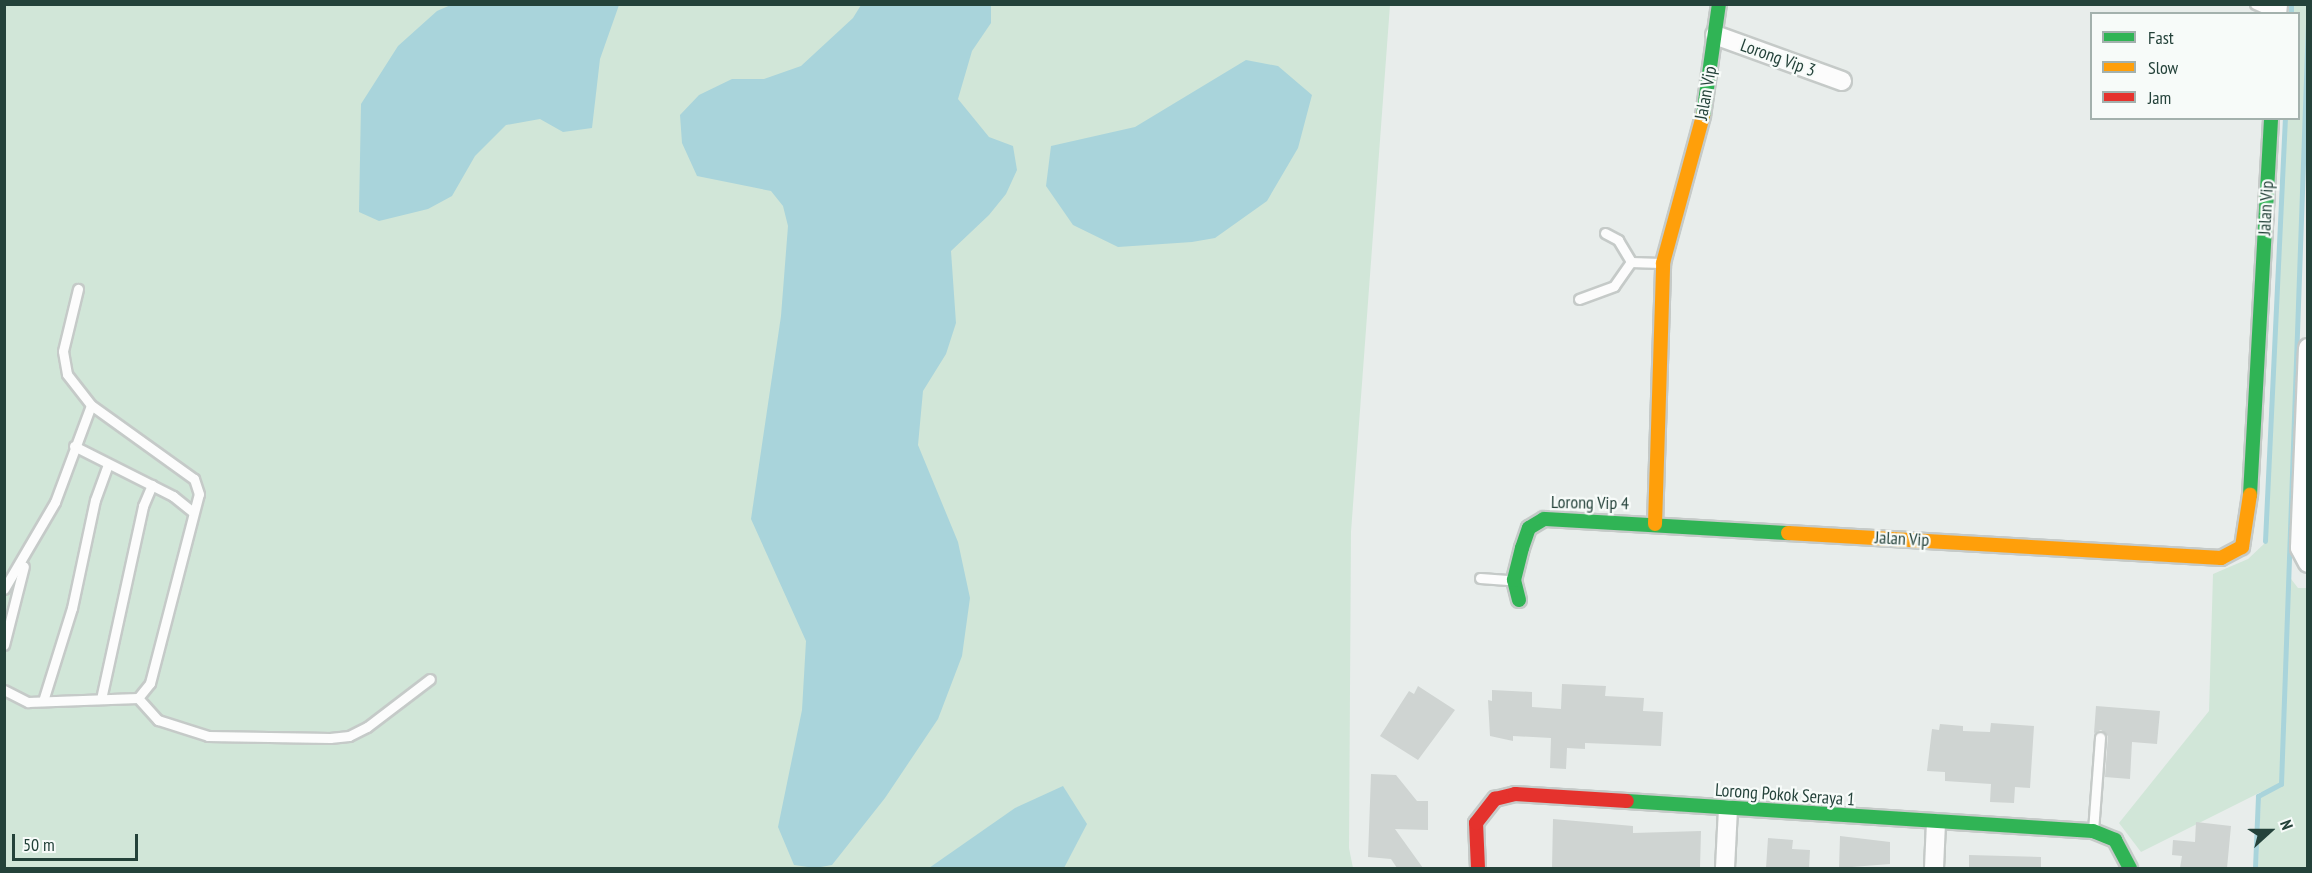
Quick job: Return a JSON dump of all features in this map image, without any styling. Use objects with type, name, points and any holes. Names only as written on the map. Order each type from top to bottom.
[{"type":"street","name":"Jalan Vip","points":[[1719,4],[1707,102],[1663,263],[1655,524],[2221,558],[2242,547],[2248,524],[2271,120]]},
{"type":"street","name":"Lorong Vip 3","points":[[1715,34],[1842,81]]},
{"type":"street","points":[[2307,348],[2300,548],[2307,563]]},
{"type":"street","name":"Lorong Vip 4","points":[[1514,580],[1529,528],[1544,519],[1655,524]]},
{"type":"street","points":[[1514,580],[1519,600]]},
{"type":"street","name":"Lorong Pokok Seraya 1","points":[[1478,868],[1476,823],[1495,799],[1515,794],[1936,823],[2093,831],[2115,840],[2130,868]]},
{"type":"street","points":[[1725,868],[1728,809]]},
{"type":"street","points":[[1934,868],[1936,823]]},
{"type":"lane","points":[[2254,4],[2272,12]]},
{"type":"lane","points":[[1605,233],[1618,240],[1630,262]]},
{"type":"lane","points":[[1630,262],[1663,263]]},
{"type":"lane","points":[[1579,299],[1614,286],[1630,262]]},
{"type":"lane","points":[[78,289],[63,351],[67,374],[91,405],[194,479],[199,494],[150,683],[138,698]]},
{"type":"lane","points":[[4,589],[55,502],[91,405]]},
{"type":"lane","points":[[74,446],[152,485],[193,512]]},
{"type":"lane","points":[[43,701],[72,608],[95,500],[108,464]]},
{"type":"lane","points":[[101,699],[143,506],[152,485]]},
{"type":"lane","points":[[4,645],[27,553]]},
{"type":"lane","points":[[1480,578],[1514,580]]},
{"type":"lane","points":[[4,690],[28,702],[138,698],[158,720],[208,736],[330,738],[349,736],[367,727],[430,679]]},
{"type":"lane","points":[[2093,831],[2100,737]]},
{"type":"green space","points":[[5,5],[1390,5],[1351,532],[1349,848],[1353,868],[5,868]]},
{"type":"green space","points":[[2290,5],[2307,5],[2288,575],[2298,588],[2307,588],[2307,868],[2258,868],[2261,792],[2141,852],[2119,823],[2209,711],[2213,574],[2248,559],[2266,542],[2285,120],[2300,120],[2300,12],[2290,12]]},
{"type":"water","points":[[453,4],[619,5],[600,59],[592,128],[563,132],[540,119],[506,125],[475,156],[452,196],[428,209],[379,221],[359,212],[361,104],[398,46],[437,11]]},
{"type":"water","points":[[861,5],[991,5],[991,23],[972,51],[958,99],[989,137],[1013,146],[1017,170],[1006,194],[989,215],[951,251],[956,323],[946,354],[923,391],[918,445],[958,542],[970,598],[962,656],[938,719],[885,798],[832,865],[815,868],[794,865],[778,827],[802,710],[806,641],[751,519],[781,316],[788,226],[783,206],[771,191],[697,176],[682,143],[680,115],[699,95],[732,79],[764,79],[801,66],[853,18]]},
{"type":"water","points":[[1246,60],[1278,66],[1312,95],[1298,148],[1267,201],[1215,238],[1192,242],[1118,247],[1073,225],[1046,186],[1051,146],[1135,127]]},
{"type":"water","points":[[1063,786],[1087,824],[1064,868],[929,868],[1015,808]]},
{"type":"building","points":[[1562,684],[1606,686],[1605,696],[1644,698],[1643,711],[1663,712],[1661,746],[1585,743],[1585,749],[1567,748],[1566,769],[1550,768],[1551,738],[1513,736],[1513,741],[1490,736],[1488,700],[1492,701],[1492,690],[1532,692],[1532,707],[1561,709]]},
{"type":"building","points":[[1418,686],[1455,710],[1418,760],[1380,736],[1409,691],[1414,694]]},
{"type":"building","points":[[2096,706],[2160,711],[2157,744],[2132,742],[2130,779],[2105,777],[2108,736],[2101,730],[2094,733]]},
{"type":"building","points":[[1991,723],[2034,726],[2030,788],[2015,787],[2014,803],[1990,802],[1991,784],[1945,781],[1945,772],[1927,771],[1932,729],[1939,730],[1940,724],[1963,726],[1963,731],[1990,732]]},
{"type":"building","points":[[1371,774],[1396,775],[1417,801],[1428,801],[1428,830],[1395,829],[1423,868],[1397,868],[1391,859],[1368,857]]},
{"type":"building","points":[[1553,819],[1633,826],[1633,833],[1701,831],[1700,868],[1552,868]]},
{"type":"building","points":[[2196,822],[2231,826],[2227,868],[2180,868],[2182,856],[2172,855],[2173,840],[2195,842]]},
{"type":"building","points":[[1840,836],[1890,842],[1890,864],[1839,868]]},
{"type":"building","points":[[1768,838],[1793,840],[1792,849],[1810,850],[1809,868],[1766,868]]},
{"type":"building","points":[[1969,855],[2041,857],[2041,868],[1969,868]]},
{"type":"waterway","points":[[2291,4],[2291,12]]},
{"type":"waterway","points":[[2255,868],[2258,796],[2281,784],[2308,24]]},
{"type":"waterway","points":[[2265,541],[2285,120]]},
{"type":"traffic: fast","points":[[1703,116],[1719,4]]},
{"type":"traffic: fast","points":[[2250,495],[2271,120]]},
{"type":"traffic: fast","points":[[1519,600],[1514,580],[1522,548],[1529,528],[1544,519],[1788,533]]},
{"type":"traffic: fast","points":[[1627,801],[2093,831],[2115,840],[2130,868]]},
{"type":"traffic: slow","points":[[1655,524],[1663,263],[1703,116]]},
{"type":"traffic: slow","points":[[1788,533],[2221,558],[2242,547],[2250,495]]},
{"type":"traffic: jam","points":[[1478,868],[1476,823],[1495,799],[1515,794],[1627,801]]}]
